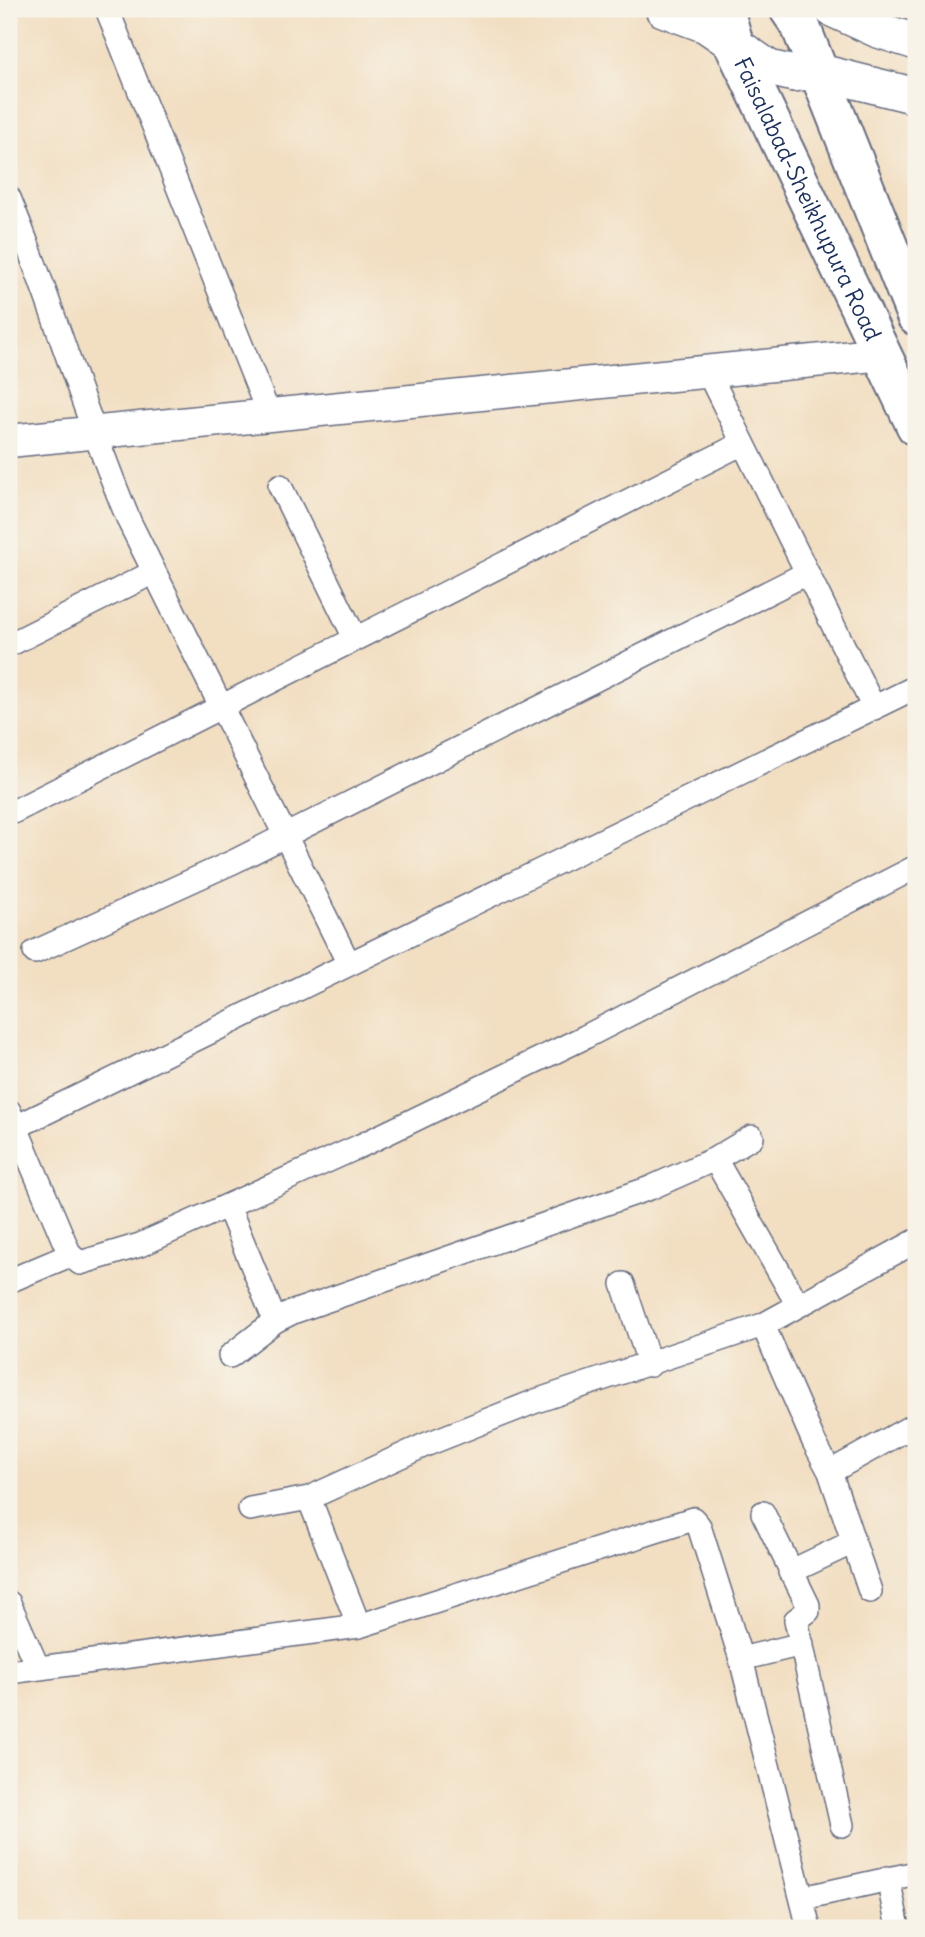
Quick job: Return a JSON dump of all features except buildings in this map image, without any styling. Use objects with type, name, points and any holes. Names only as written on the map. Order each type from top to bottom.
[{"type":"highway","name":"Faisalabad-Sheikhupura Road","points":[[724,9],[735,47],[884,354],[916,426]]},
{"type":"highway","name":"Faisalabad-Sheikhupura Road","points":[[789,9],[800,25],[816,71],[916,316]]},
{"type":"main road","points":[[663,9],[706,25],[769,68],[794,74],[816,71],[916,96]]},
{"type":"main road","points":[[832,9],[878,30],[916,42]]},
{"type":"street","points":[[107,9],[269,415]]},
{"type":"street","points":[[9,198],[38,269],[108,473],[284,837],[349,964]]},
{"type":"street","points":[[9,441],[884,354]]},
{"type":"street","points":[[708,372],[874,708]]},
{"type":"street","points":[[9,814],[743,443]]},
{"type":"street","points":[[280,486],[355,638]]},
{"type":"street","points":[[9,645],[154,572]]},
{"type":"street","points":[[35,952],[284,837],[807,573]]},
{"type":"street","points":[[916,687],[349,964],[13,1119],[70,1255],[79,1263],[99,1259],[228,1206],[561,1048],[916,867]]},
{"type":"street","points":[[230,1356],[275,1321],[638,1192],[715,1159],[752,1137]]},
{"type":"street","points":[[715,1159],[798,1305]]},
{"type":"street","points":[[228,1206],[275,1321]]},
{"type":"street","points":[[250,1510],[309,1498],[425,1445],[536,1401],[763,1325],[916,1241]]},
{"type":"street","points":[[9,1282],[70,1255]]},
{"type":"street","points":[[623,1284],[650,1365]]},
{"type":"street","points":[[763,1325],[814,1442],[831,1472],[870,1591]]},
{"type":"street","points":[[831,1472],[916,1424]]},
{"type":"street","points":[[309,1498],[359,1626]]},
{"type":"street","points":[[763,1513],[808,1605],[808,1611],[796,1620],[842,1825]]},
{"type":"street","points":[[9,1672],[37,1666],[359,1626],[693,1518],[699,1526],[741,1659],[809,1928]]},
{"type":"street","points":[[790,1572],[853,1542]]},
{"type":"street","points":[[9,1603],[37,1666]]},
{"type":"street","points":[[741,1659],[802,1644]]},
{"type":"street","points":[[803,1898],[916,1873]]},
{"type":"street","points":[[888,1878],[898,1928]]}]
